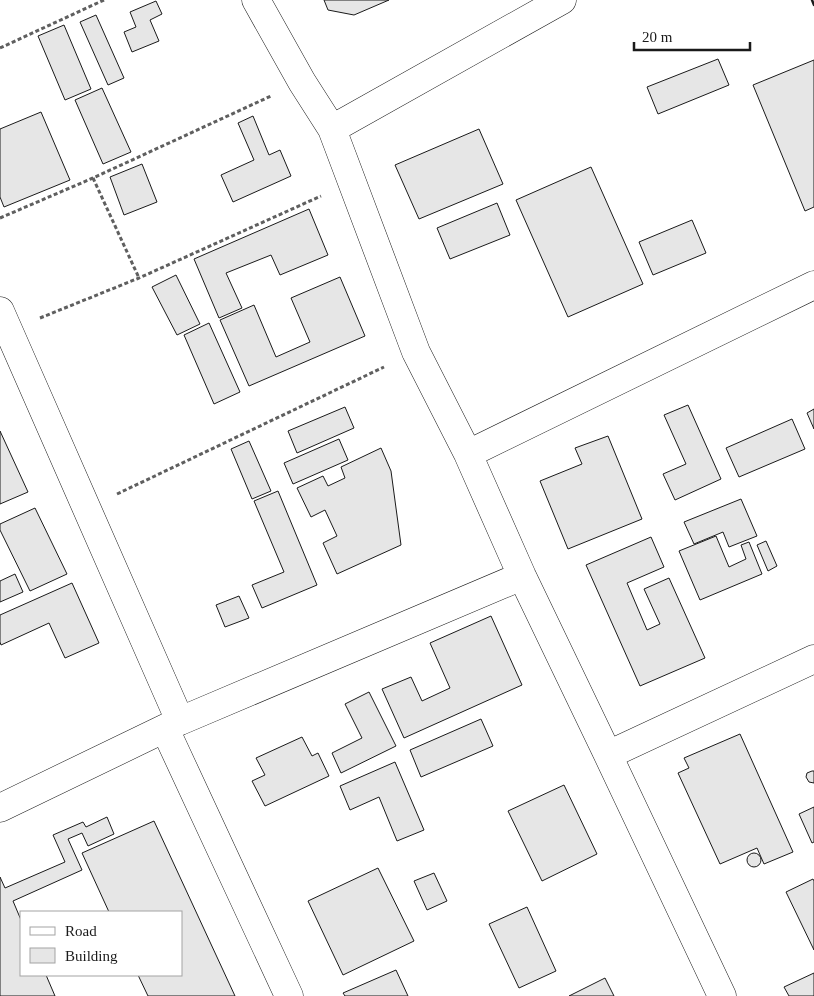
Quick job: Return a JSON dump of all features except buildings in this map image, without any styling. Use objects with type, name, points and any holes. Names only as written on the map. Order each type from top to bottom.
[{"type":"street","points":[[256,0],[302,82],[332,129],[416,352],[468,454],[522,576],[722,996]]},
{"type":"street","points":[[332,129],[562,0]]},
{"type":"street","points":[[468,454],[814,286]]},
{"type":"street","points":[[5,321],[87,508],[172,725],[289,996]]},
{"type":"street","points":[[0,808],[172,725],[522,576]]},
{"type":"street","points":[[608,755],[814,659]]},
{"type":"path","points":[[0,48],[104,0]]},
{"type":"path","points":[[0,218],[93,178],[302,82]]},
{"type":"path","points":[[93,178],[139,278]]},
{"type":"path","points":[[5,321],[139,278],[351,183]]},
{"type":"path","points":[[87,508],[416,352]]},
{"type":"wall","points":[[812,0],[814,5]]}]
